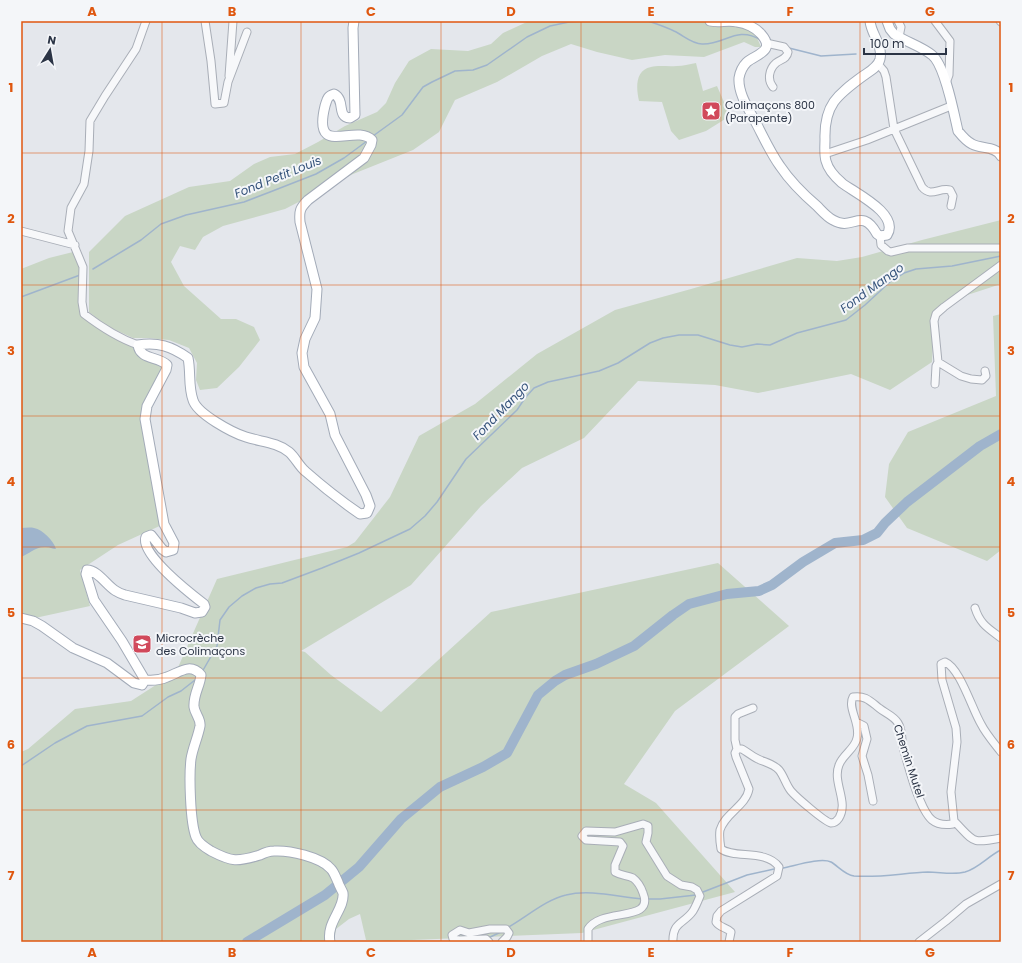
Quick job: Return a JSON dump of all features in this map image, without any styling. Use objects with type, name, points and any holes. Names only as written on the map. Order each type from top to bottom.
[{"type":"main road","points":[[145,680],[122,641],[94,600],[86,574],[87,570],[90,570],[98,575],[116,592],[125,595],[181,608],[195,613],[202,612],[205,607],[204,604],[170,576],[154,559],[144,540],[146,537],[152,535],[166,552],[173,550],[174,547],[174,543],[164,524],[145,419],[147,406],[166,370],[167,365],[142,354],[138,350],[138,345],[151,343],[160,345],[180,352],[188,358],[190,366],[190,386],[193,401],[202,411],[225,428],[247,438],[270,442],[289,452],[304,470],[360,514],[367,513],[370,506],[366,494],[334,435],[330,414],[304,367],[302,354],[305,339],[315,318],[317,289],[307,252],[300,214],[301,207],[308,200],[364,158],[370,145],[370,138],[360,135],[339,137],[332,136],[326,133],[322,122],[327,99],[334,94],[338,96],[340,100],[342,114],[344,116],[350,118],[355,115],[354,21]]},
{"type":"main road","points":[[710,21],[733,21],[743,23],[759,32],[766,43],[766,48],[761,54],[748,62],[742,69],[739,77],[739,86],[746,106],[780,165],[806,196],[831,219],[841,224],[857,220],[868,222],[880,236],[887,235],[890,223],[883,213],[872,203],[840,182],[827,165],[825,154],[824,126],[827,114],[834,100],[844,90],[878,64],[880,50],[870,21]]},
{"type":"main road","points":[[887,21],[890,29],[899,37],[934,57],[939,63],[946,83],[958,131],[962,136],[972,145],[997,151],[1001,156]]},
{"type":"main road","points":[[21,618],[33,621],[73,648],[107,663],[134,683],[142,685],[145,680]]},
{"type":"main road","points":[[145,680],[154,681],[166,678],[184,669],[191,668],[197,670],[201,675],[194,698],[195,711],[200,719],[200,725],[193,748],[190,771],[193,824],[196,838],[206,848],[226,859],[234,861],[244,860],[272,851],[288,851],[305,855],[331,868],[343,893],[339,909],[331,924],[329,936],[330,942]]},
{"type":"street","points":[[138,345],[126,341],[99,326],[84,314],[82,302],[83,267],[68,231],[71,208],[84,184],[89,151],[90,120],[136,49],[146,21]]},
{"type":"street","points":[[205,21],[215,104],[224,104],[228,82],[233,21]]},
{"type":"street","points":[[898,21],[901,27],[899,37]]},
{"type":"street","points":[[935,21],[950,41],[949,75],[946,83]]},
{"type":"street","points":[[228,82],[247,32]]},
{"type":"street","points":[[766,43],[784,47],[788,52],[786,57],[778,62],[771,70],[769,80],[773,87]]},
{"type":"street","points":[[878,64],[884,71],[886,77],[894,129],[922,187],[925,191],[931,192],[944,189],[950,190],[953,196],[951,206]]},
{"type":"street","points":[[825,154],[867,140],[952,106]]},
{"type":"street","points":[[21,231],[75,245]]},
{"type":"street","points":[[880,236],[881,245],[891,252],[908,248],[1001,248]]},
{"type":"street","points":[[935,384],[936,366],[938,362],[934,321],[936,314],[1001,265]]},
{"type":"street","points":[[938,362],[954,373],[971,379],[982,380],[986,376],[985,371]]},
{"type":"street","points":[[975,608],[979,619],[1001,638]]},
{"type":"street","points":[[1001,752],[980,722],[968,694],[949,664],[945,662],[941,664],[942,680],[956,728],[957,742],[951,792],[954,821],[970,839],[980,842],[1001,838]]},
{"type":"street","name":"Chemin Mutel","points":[[737,749],[742,749],[779,769],[791,791],[822,818],[830,823],[834,822],[838,819],[842,811],[837,771],[844,756],[857,742],[859,732],[852,708],[852,700],[853,697],[860,696],[869,699],[880,709],[894,718],[898,723],[911,773],[924,808],[932,820],[940,824],[953,824],[954,821]]},
{"type":"street","points":[[730,942],[731,932],[728,929],[719,926],[716,922],[717,916],[721,911],[777,876],[779,867],[768,859],[750,854],[726,852],[721,849],[720,830],[724,822],[748,794],[749,789],[735,753],[737,749],[735,740],[735,717],[738,714],[753,708]]},
{"type":"street","points":[[856,722],[864,726],[867,739],[862,756],[868,775],[873,800]]},
{"type":"street","points":[[588,942],[588,929],[593,922],[603,918],[639,911],[645,906],[646,902],[643,892],[632,877],[621,876],[615,872],[615,865],[623,846],[620,842],[586,840],[582,836],[586,831],[615,832],[643,824],[648,826],[646,842],[648,847],[667,876],[681,885],[692,887],[697,890],[700,896],[693,912],[679,922],[675,928],[673,942]]},
{"type":"street","points":[[919,942],[946,922],[966,904],[1001,884]]},
{"type":"street","points":[[490,942],[486,939],[453,939],[452,935],[460,930],[469,933],[490,929],[506,930],[508,933],[507,937],[502,942]]},
{"type":"green space","points":[[529,21],[702,21],[718,25],[743,26],[755,33],[761,47],[755,47],[744,42],[704,57],[665,55],[632,60],[571,44],[542,56],[497,82],[455,100],[439,132],[413,150],[353,174],[285,209],[223,226],[203,237],[195,250],[180,246],[171,262],[184,286],[221,319],[236,319],[254,327],[260,340],[239,367],[217,388],[200,390],[196,380],[197,363],[189,348],[169,340],[133,338],[107,326],[89,312],[89,252],[125,216],[189,187],[230,181],[254,164],[270,157],[295,154],[345,126],[377,112],[386,103],[395,83],[409,61],[431,49],[468,51],[491,44],[503,33]]},
{"type":"green space","points":[[696,63],[703,91],[717,86],[730,116],[706,131],[679,140],[671,131],[662,102],[639,101],[637,91],[638,80],[642,72],[651,67],[679,66]]},
{"type":"green space","points":[[1001,220],[1001,284],[958,298],[934,322],[932,362],[890,390],[851,374],[758,393],[715,385],[638,381],[584,438],[522,468],[481,506],[411,585],[301,651],[305,652],[331,675],[381,712],[491,612],[718,563],[789,626],[675,711],[624,784],[656,803],[735,892],[582,933],[387,941],[366,940],[360,914],[349,919],[336,929],[334,942],[21,942],[21,752],[28,749],[75,709],[131,701],[176,672],[217,579],[347,547],[355,542],[390,497],[419,436],[475,404],[537,354],[615,310],[797,258],[837,261],[862,257]]},
{"type":"green space","points":[[77,251],[83,267],[84,314],[167,365],[147,406],[164,524],[118,545],[80,570],[90,606],[35,618],[21,615],[21,269],[49,258]]},
{"type":"green space","points":[[1001,314],[1001,550],[987,561],[907,528],[885,497],[889,464],[908,432],[996,396],[993,316]]},
{"type":"water","points":[[21,528],[32,528],[41,531],[50,539],[56,549],[42,547],[21,557]]},
{"type":"waterway","name":"Fond Petit Louis","points":[[373,136],[402,115],[423,87],[432,82],[455,71],[473,70],[487,65],[527,37],[550,26],[584,21]]},
{"type":"waterway","name":"Fond Petit Louis","points":[[648,21],[671,30],[698,44],[710,44],[744,34],[761,40]]},
{"type":"waterway","name":"Fond Petit Louis","points":[[789,48],[821,56],[856,54]]},
{"type":"waterway","name":"Fond Petit Louis","points":[[93,269],[141,240],[161,224],[186,215],[244,202],[316,174],[344,158],[367,141]]},
{"type":"waterway","name":"Fond Mango","points":[[202,672],[217,646],[220,620],[229,607],[242,596],[256,588],[270,584],[282,583],[322,568],[359,553],[410,529],[425,516],[437,502],[466,459],[517,410],[534,388],[548,382],[599,371],[618,363],[650,343],[663,338],[679,335],[698,335],[730,345],[742,347],[757,344],[770,345],[797,333],[846,320],[891,281],[904,273],[916,269],[952,266],[1001,256]]},
{"type":"waterway","name":"Fond Petit Louis","points":[[21,297],[80,275]]},
{"type":"waterway","points":[[247,942],[325,895],[359,867],[401,819],[440,787],[483,767],[507,753],[538,695],[555,681],[565,675],[596,664],[634,646],[689,604],[727,594],[759,591],[772,585],[803,562],[835,543],[863,540],[877,533],[885,523],[907,502],[980,446],[1001,434]]},
{"type":"waterway","name":"Fond Mango","points":[[21,766],[55,743],[87,726],[142,716],[168,697],[181,691],[195,680]]},
{"type":"waterway","points":[[783,868],[807,862],[827,861],[854,876],[882,876],[928,872],[956,873],[970,870],[1001,850]]},
{"type":"waterway","points":[[703,892],[747,875],[774,869]]},
{"type":"waterway","points":[[507,928],[551,900],[575,893],[594,893],[642,899]]},
{"type":"waterway","points":[[646,899],[696,895]]},
{"type":"waterway","points":[[488,938],[501,932]]},
{"type":"place","name":"Colimaçons 800 (Parapente)","points":[[711,111]]},
{"type":"place","name":"Microcrèche des Colimaçons","points":[[142,644]]}]
